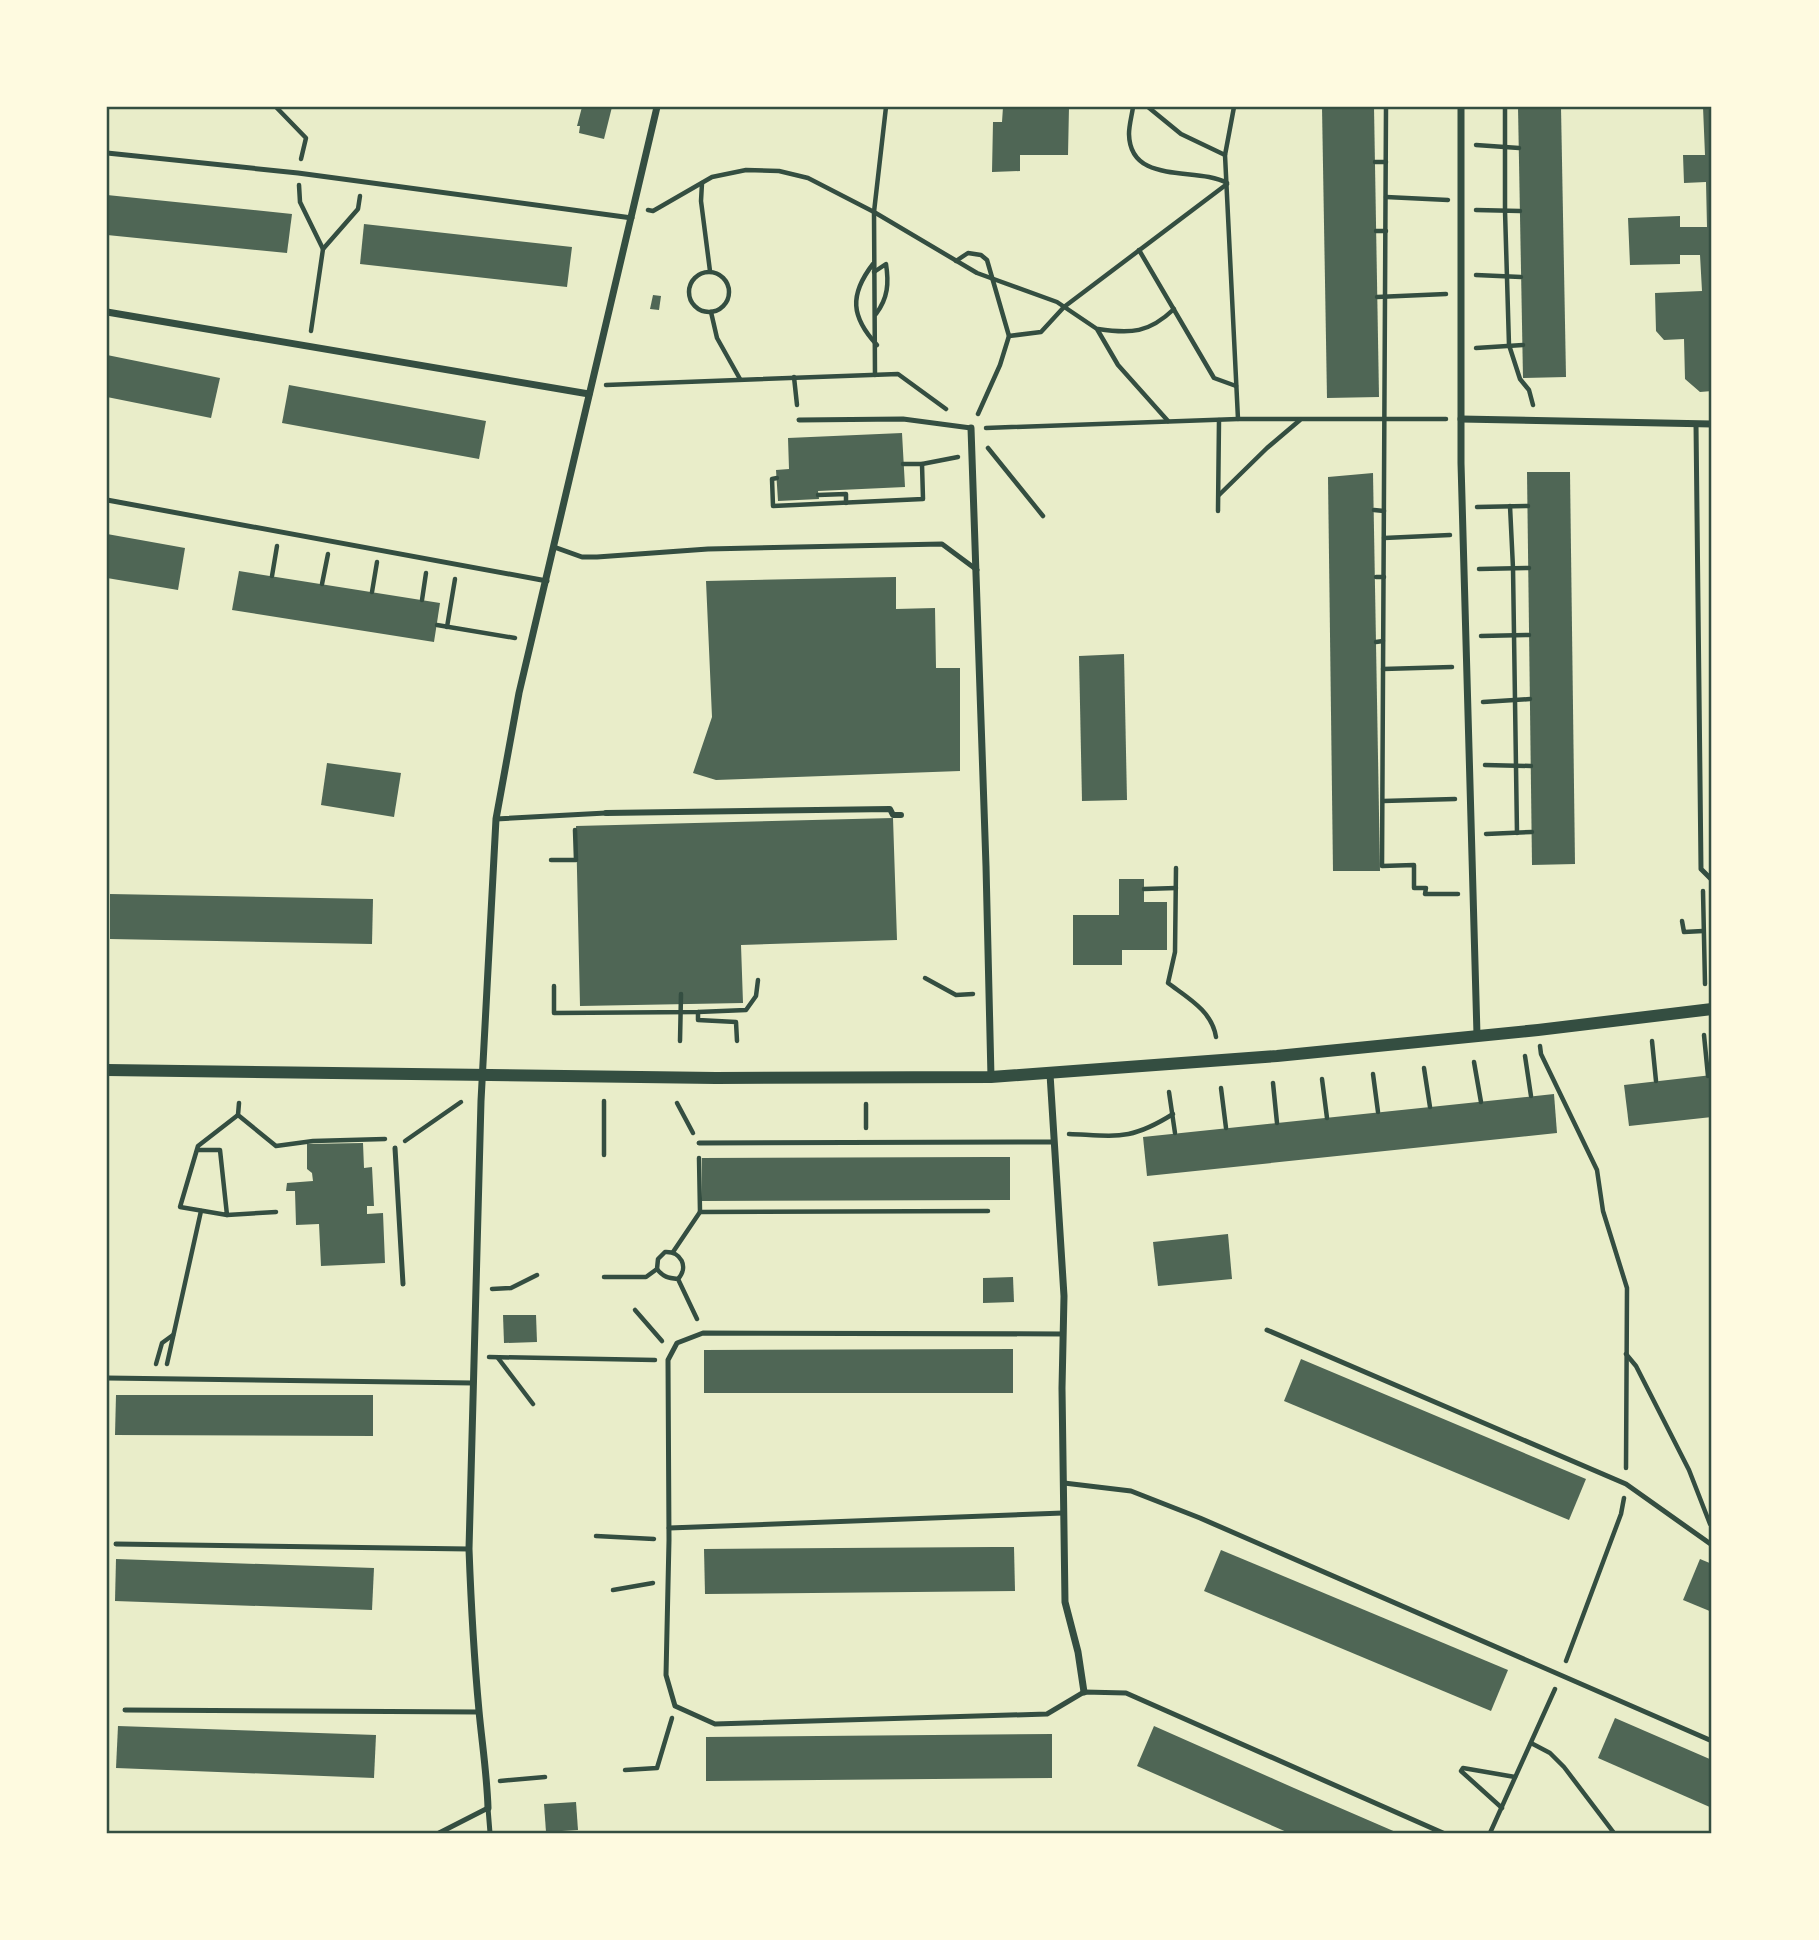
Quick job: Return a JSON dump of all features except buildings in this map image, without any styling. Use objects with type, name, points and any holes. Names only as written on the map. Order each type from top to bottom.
[{"type":"street","points":[[488,1808],[469,1549],[483,1074],[496,819],[511,732],[657,107]]},
{"type":"street","points":[[1461,107],[1462,507],[1477,1035]]},
{"type":"street","points":[[107,312],[589,394]]},
{"type":"street","points":[[1461,419],[1712,424]]},
{"type":"street","points":[[971,428],[991,1077]]},
{"type":"street","points":[[606,813],[890,809],[893,815],[901,815]]},
{"type":"street","points":[[107,1070],[716,1078],[991,1077],[1277,1056],[1712,1009]]},
{"type":"street","points":[[1050,1074],[1064,1296],[1062,1388],[1065,1602],[1078,1652],[1084,1692]]},
{"type":"lane","points":[[107,153],[298,173],[632,218]]},
{"type":"lane","points":[[799,420],[903,419],[971,428]]},
{"type":"lane","points":[[1696,424],[1701,869],[1712,880]]},
{"type":"lane","points":[[107,500],[547,581]]},
{"type":"lane","points":[[554,547],[582,557],[597,557],[708,549],[942,544],[977,570]]},
{"type":"lane","points":[[496,819],[606,813]]},
{"type":"lane","points":[[699,1143],[1054,1138]]},
{"type":"lane","points":[[395,1148],[403,1284]]},
{"type":"lane","points":[[1267,1330],[1626,1484],[1712,1545]]},
{"type":"lane","points":[[1063,1334],[703,1333],[677,1343],[668,1360],[669,1539],[666,1675],[675,1706],[715,1724],[1047,1714],[1084,1692],[1126,1693],[1443,1833]]},
{"type":"lane","points":[[107,1378],[473,1383]]},
{"type":"lane","points":[[1064,1483],[1131,1491],[1712,1741]]},
{"type":"lane","points":[[669,1528],[1063,1513]]},
{"type":"lane","points":[[116,1544],[469,1549]]},
{"type":"lane","points":[[125,1710],[479,1712]]},
{"type":"lane","points":[[439,1833],[488,1808],[490,1833]]},
{"type":"path","points":[[276,107],[306,138],[298,173],[300,202],[323,249]]},
{"type":"path","points":[[876,375],[874,212],[886,107]]},
{"type":"path","points":[[1133,107],[1129,133],[1131,146],[1138,159],[1151,168],[1173,173],[1215,176],[1227,183]]},
{"type":"path","points":[[1148,107],[1181,134],[1226,156]]},
{"type":"path","points":[[1235,107],[1226,156],[1238,419]]},
{"type":"path","points":[[1386,107],[1384,577],[1380,706],[1382,866],[1414,865],[1414,888],[1426,888],[1425,894],[1473,894]]},
{"type":"path","points":[[1505,107],[1509,345],[1520,379],[1529,390],[1533,401],[1534,420]]},
{"type":"path","points":[[1461,144],[1519,149]]},
{"type":"path","points":[[1375,162],[1386,162]]},
{"type":"path","points":[[635,209],[653,211],[712,177],[746,170],[779,171],[808,178],[874,212],[977,273],[1057,302],[1097,329],[1124,333],[1141,331],[1162,321],[1174,309]]},
{"type":"path","points":[[308,346],[323,249],[358,209],[363,182]]},
{"type":"path","points":[[702,183],[701,201],[709,271]]},
{"type":"path","points":[[1009,336],[1041,332],[1064,307],[1227,183]]},
{"type":"path","points":[[1386,197],[1461,200]]},
{"type":"path","points":[[1461,209],[1520,211]]},
{"type":"path","points":[[1376,231],[1386,231]]},
{"type":"path","points":[[1139,250],[1214,378],[1236,386]]},
{"type":"path","points":[[956,261],[968,253],[981,255],[990,266],[1009,336],[1000,365],[971,428]]},
{"type":"path","points":[[873,264],[865,274],[856,299],[856,308],[862,330],[877,345]]},
{"type":"path","points":[[873,272],[886,264],[886,296],[875,315]]},
{"type":"path","points":[[709,271],[722,276],[730,294],[723,307],[711,312],[698,309],[689,292],[693,280],[709,271]]},
{"type":"path","points":[[1461,275],[1521,277]]},
{"type":"path","points":[[1377,297],[1461,294]]},
{"type":"path","points":[[711,312],[717,338],[740,379]]},
{"type":"path","points":[[1097,329],[1118,365],[1168,421]]},
{"type":"path","points":[[1461,349],[1523,345]]},
{"type":"path","points":[[1378,363],[1385,363]]},
{"type":"path","points":[[592,386],[898,374],[971,428],[1043,516]]},
{"type":"path","points":[[794,377],[799,420]]},
{"type":"path","points":[[971,428],[1238,419],[1461,419]]},
{"type":"path","points":[[1219,495],[1247,466],[1301,419]]},
{"type":"path","points":[[1218,511],[1219,420]]},
{"type":"path","points":[[903,464],[922,464],[951,458]]},
{"type":"path","points":[[777,478],[772,479],[773,506],[923,499],[922,464]]},
{"type":"path","points":[[818,495],[846,494],[846,503]]},
{"type":"path","points":[[1510,506],[1517,833]]},
{"type":"path","points":[[1462,507],[1528,506]]},
{"type":"path","points":[[1374,510],[1384,511]]},
{"type":"path","points":[[272,576],[280,532]]},
{"type":"path","points":[[1384,538],[1463,534]]},
{"type":"path","points":[[322,584],[330,541]]},
{"type":"path","points":[[372,592],[379,550]]},
{"type":"path","points":[[422,600],[429,559]]},
{"type":"path","points":[[447,627],[457,564]]},
{"type":"path","points":[[1464,569],[1528,568]]},
{"type":"path","points":[[1376,577],[1384,577]]},
{"type":"path","points":[[437,625],[532,641]]},
{"type":"path","points":[[1466,636],[1529,635]]},
{"type":"path","points":[[1376,642],[1383,641]]},
{"type":"path","points":[[1383,669],[1467,667]]},
{"type":"path","points":[[1468,703],[1530,699]]},
{"type":"path","points":[[1470,764],[1531,766]]},
{"type":"path","points":[[1383,801],[1471,798]]},
{"type":"path","points":[[551,860],[576,860],[574,815]]},
{"type":"path","points":[[1472,835],[1532,832]]},
{"type":"path","points":[[1176,868],[1175,952],[1168,982],[1208,1014],[1214,1024],[1216,1037]]},
{"type":"path","points":[[1144,889],[1176,888]]},
{"type":"path","points":[[1703,895],[1705,984]]},
{"type":"path","points":[[1682,921],[1684,932],[1703,931]]},
{"type":"path","points":[[925,978],[956,995],[989,994]]},
{"type":"path","points":[[554,986],[554,1013],[681,1013],[746,1010],[756,996],[758,980]]},
{"type":"path","points":[[680,1041],[681,994]]},
{"type":"path","points":[[698,1012],[698,1020],[736,1022],[737,1041]]},
{"type":"path","points":[[1704,1035],[1708,1076]]},
{"type":"path","points":[[1652,1041],[1656,1081]]},
{"type":"path","points":[[1490,1833],[1561,1675],[1621,1514],[1626,1484],[1627,1288],[1603,1211],[1597,1170],[1541,1054]]},
{"type":"path","points":[[1525,1056],[1531,1096]]},
{"type":"path","points":[[1474,1062],[1481,1102]]},
{"type":"path","points":[[1424,1068],[1430,1107]]},
{"type":"path","points":[[1373,1074],[1378,1112]]},
{"type":"path","points":[[1322,1079],[1327,1118]]},
{"type":"path","points":[[1273,1083],[1277,1123]]},
{"type":"path","points":[[1221,1088],[1226,1128]]},
{"type":"path","points":[[1169,1092],[1175,1133]]},
{"type":"path","points":[[604,1101],[604,1156]]},
{"type":"path","points":[[238,1115],[276,1146],[313,1141],[386,1139],[395,1148],[461,1102]]},
{"type":"path","points":[[239,1103],[238,1115],[198,1146],[180,1207],[227,1215],[276,1212]]},
{"type":"path","points":[[673,1252],[700,1212],[699,1143],[677,1103]]},
{"type":"path","points":[[866,1104],[866,1131]]},
{"type":"path","points":[[1054,1138],[1125,1136],[1139,1133],[1173,1114]]},
{"type":"path","points":[[198,1150],[219,1150],[227,1215]]},
{"type":"path","points":[[171,1346],[201,1211]]},
{"type":"path","points":[[700,1212],[988,1211]]},
{"type":"path","points":[[665,1252],[673,1252],[679,1256],[683,1273],[678,1279],[661,1275],[657,1269],[658,1259],[665,1252]]},
{"type":"path","points":[[604,1277],[646,1277],[657,1269]]},
{"type":"path","points":[[477,1289],[511,1288],[537,1275]]},
{"type":"path","points":[[678,1279],[696,1317]]},
{"type":"path","points":[[635,1310],[672,1352]]},
{"type":"path","points":[[152,1378],[162,1343],[173,1335]]},
{"type":"path","points":[[1626,1354],[1636,1366],[1689,1470],[1712,1531]]},
{"type":"path","points":[[474,1357],[668,1360]]},
{"type":"path","points":[[498,1357],[533,1404]]},
{"type":"path","points":[[596,1536],[669,1539]]},
{"type":"path","points":[[613,1590],[668,1580]]},
{"type":"path","points":[[625,1770],[657,1768],[675,1706]]},
{"type":"path","points":[[1531,1743],[1550,1753],[1564,1767],[1614,1833]]},
{"type":"path","points":[[1502,1808],[1461,1771],[1463,1768],[1515,1777]]},
{"type":"path","points":[[488,1783],[545,1777]]}]
